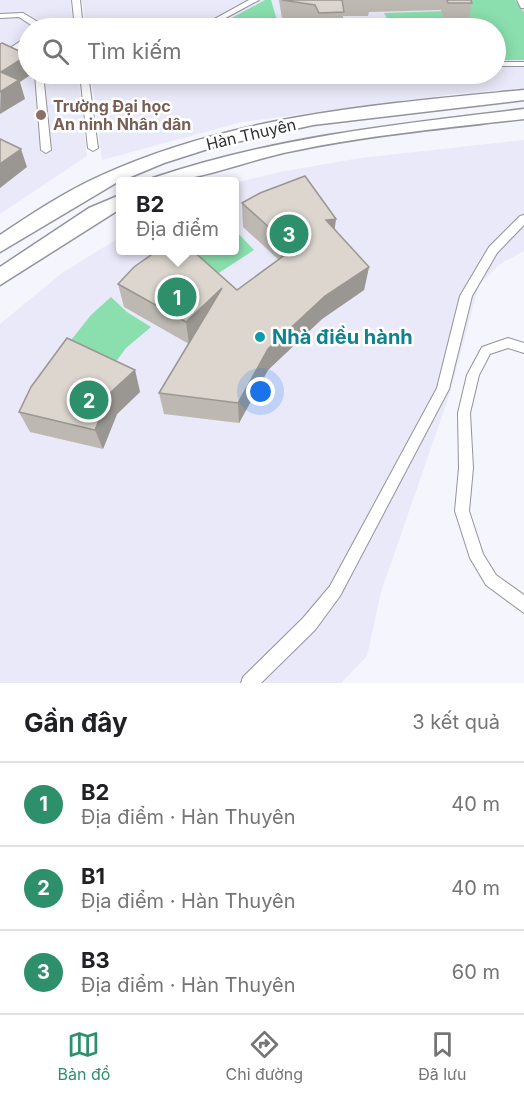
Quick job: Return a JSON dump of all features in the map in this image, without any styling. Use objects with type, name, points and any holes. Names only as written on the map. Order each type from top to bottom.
[{"type":"street","name":"Hàn Thuyên","points":[[0,245],[53,210],[109,179],[183,151],[263,130],[336,116],[524,95]]},
{"type":"street","name":"Hàn Thuyên","points":[[175,177],[234,157],[303,142],[524,114]]},
{"type":"street","points":[[0,277],[86,219],[116,203]]},
{"type":"lane","points":[[76,0],[78,18]]},
{"type":"lane","points":[[221,18],[255,0]]},
{"type":"lane","points":[[521,0],[524,6]]},
{"type":"lane","points":[[0,16],[20,15],[25,18]]},
{"type":"lane","points":[[0,59],[18,46]]},
{"type":"lane","points":[[506,64],[524,64]]},
{"type":"lane","points":[[40,84],[46,150]]},
{"type":"lane","points":[[85,84],[93,148]]},
{"type":"lane","points":[[249,683],[309,624],[335,591],[443,389],[466,296],[493,249],[524,219]]},
{"type":"lane","points":[[524,348],[508,343],[486,350],[472,375],[464,413],[466,468],[462,511],[477,558],[491,580],[524,605]]},
{"type":"shaded area","name":"Trường Đại học An ninh Nhân dân","points":[[0,0],[70,0],[73,18],[18,18],[18,84],[79,84],[87,156],[0,214]]},
{"type":"shaded area","points":[[82,0],[524,0],[524,88],[454,94],[242,122],[102,160],[92,84],[506,84],[506,18],[85,18]]},
{"type":"shaded area","points":[[524,140],[524,251],[500,264],[479,285],[450,393],[381,592],[367,656],[341,683],[0,683],[0,324],[62,273],[116,239],[116,255],[239,255],[239,182],[360,158]]},
{"type":"green space","points":[[265,0],[271,0],[276,18],[232,18]]},
{"type":"green space","points":[[452,0],[515,0],[524,12],[524,60],[506,60],[506,18],[387,18],[384,13],[447,11]]},
{"type":"green space","points":[[239,234],[254,250],[205,282],[181,255],[239,255]]},
{"type":"green space","points":[[111,297],[127,312],[151,327],[126,348],[106,375],[64,349],[91,315]]},
{"type":"building","points":[[282,0],[342,0],[344,12],[319,13],[315,5]]},
{"type":"building","points":[[447,0],[471,0],[472,3],[448,3]]},
{"type":"building","points":[[0,44],[18,50],[18,61],[1,72],[18,81],[0,92]]},
{"type":"building","points":[[0,139],[21,149],[0,164]]},
{"type":"building","points":[[305,176],[336,219],[326,220],[369,267],[325,296],[268,349],[238,403],[159,393],[222,288],[186,322],[118,284],[134,267],[151,255],[198,255],[237,290],[293,249],[242,203],[260,193]]},
{"type":"building","points":[[67,338],[135,370],[110,393],[95,430],[19,412],[31,387]]},
{"type":"place","name":"Trường Đại học An ninh Nhân dân","points":[[41,115]]},
{"type":"place","name":"B3","points":[[289,234]]},
{"type":"place","name":"B2","points":[[177,297]]},
{"type":"place","name":"Nhà điều hành","points":[[260,337]]},
{"type":"place","name":"B1","points":[[89,400]]}]
